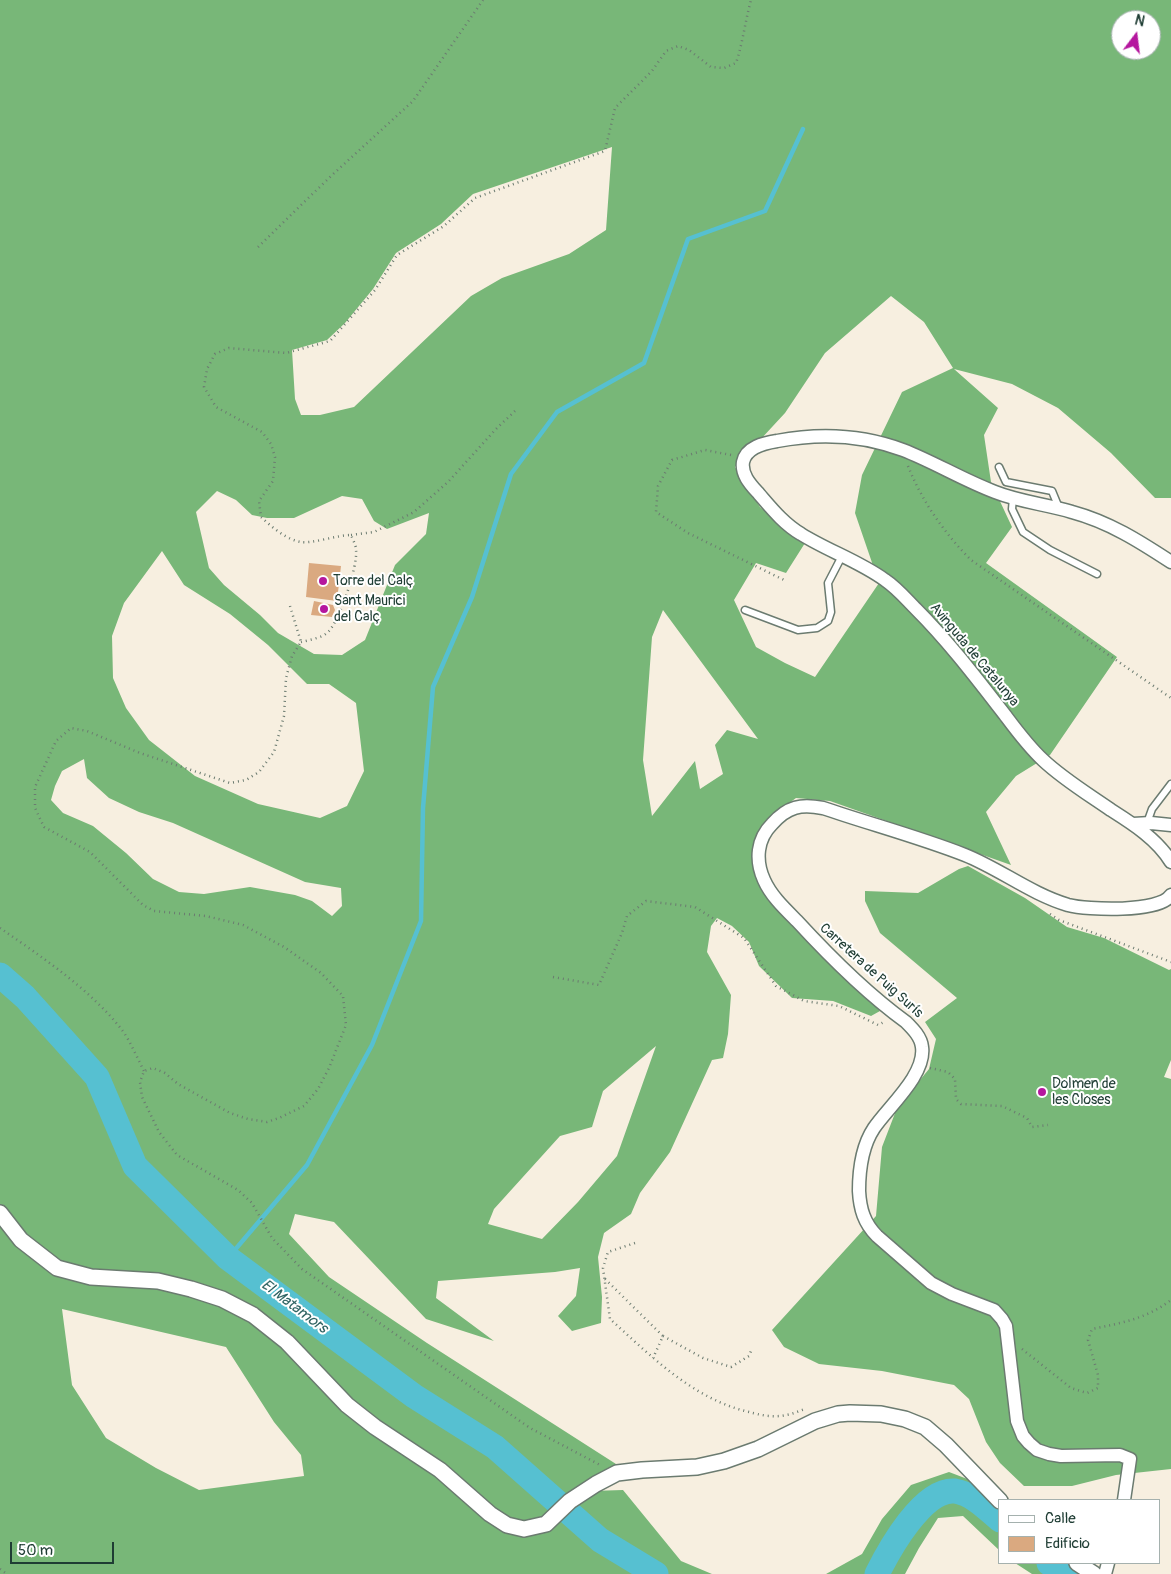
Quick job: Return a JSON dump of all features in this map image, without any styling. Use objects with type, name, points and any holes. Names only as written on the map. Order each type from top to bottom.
[{"type":"street","points":[[745,457],[755,447],[797,438],[841,436],[871,440],[904,450],[977,485],[1013,498],[1087,516],[1118,529],[1171,562]]},
{"type":"street","name":"Avinguda de Catalunya","points":[[745,457],[743,464],[745,476],[782,520],[801,534],[887,581],[943,637],[1023,739],[1042,759],[1068,780],[1133,824],[1164,851],[1171,862]]},
{"type":"street","name":"Carretera de Puig Surís","points":[[1124,1499],[1130,1467],[1128,1456],[1049,1454],[1037,1450],[1023,1436],[1017,1421],[1006,1326],[999,1314],[994,1310],[952,1294],[931,1283],[877,1236],[865,1220],[860,1199],[862,1158],[874,1129],[911,1081],[919,1065],[922,1054],[921,1040],[913,1029],[854,979],[778,901],[764,881],[758,856],[761,841],[770,825],[784,812],[802,806],[812,806],[936,845],[989,866],[1044,896],[1069,905],[1090,909],[1128,908],[1156,905],[1165,902],[1171,895]]},
{"type":"street","points":[[1133,824],[1171,825]]},
{"type":"street","points":[[0,1213],[21,1240],[57,1268],[92,1277],[158,1281],[175,1285],[222,1299],[253,1315],[287,1342],[347,1405],[375,1427],[440,1470],[490,1514],[507,1524],[524,1529],[546,1524],[570,1501],[616,1474],[634,1470],[697,1467],[711,1464],[749,1452],[815,1421],[850,1413],[881,1414],[918,1424],[931,1431],[998,1500]]},
{"type":"street","points":[[1079,1564],[1094,1574]]},
{"type":"lane","points":[[999,467],[1006,482],[1052,490],[1059,508]]},
{"type":"lane","points":[[1013,498],[1012,509],[1023,532],[1050,550],[1097,574]]},
{"type":"lane","points":[[745,610],[798,630],[817,628],[828,621],[831,612],[828,583],[842,556]]},
{"type":"lane","points":[[1147,823],[1152,809],[1171,784]]},
{"type":"path","points":[[258,247],[330,176],[413,101],[482,0]]},
{"type":"path","points":[[515,411],[448,482],[414,512],[374,532],[301,542],[276,531],[261,517],[259,501],[273,481],[275,457],[271,444],[262,432],[216,407],[204,387],[207,369],[215,354],[229,348],[286,352],[330,341],[375,290],[397,255],[444,226],[475,198],[605,151],[615,108],[652,71],[666,51],[678,46],[689,50],[711,67],[724,68],[736,63],[742,44],[750,0]]},
{"type":"path","points":[[745,457],[705,450],[672,460],[658,486],[656,512],[688,533],[784,580]]},
{"type":"path","points":[[904,450],[914,481],[924,499],[943,528],[972,560],[1171,698]]},
{"type":"path","points":[[144,1071],[153,1068],[165,1073],[178,1084],[230,1113],[248,1119],[267,1122],[279,1118],[304,1106],[318,1090],[346,1025],[343,996],[321,973],[299,957],[243,925],[206,916],[154,911],[143,905],[90,852],[44,827],[36,808],[35,787],[56,741],[71,728],[87,731],[140,753],[230,783],[246,780],[259,772],[274,752],[284,716],[286,678],[292,656],[301,642],[329,632],[344,603],[357,552],[351,535]]},
{"type":"path","points":[[290,606],[301,642]]},
{"type":"path","points":[[552,977],[599,985],[622,933],[627,916],[646,901],[695,906],[744,938],[776,986],[804,1001],[839,1006],[878,1025],[896,1014]]},
{"type":"path","points":[[1043,909],[1059,920],[1171,962]]},
{"type":"path","points":[[0,928],[43,958],[100,1006],[123,1032],[144,1071],[140,1082],[142,1097],[159,1132],[177,1155],[238,1190],[252,1203],[272,1238],[302,1269],[530,1428],[616,1474]]},
{"type":"path","points":[[919,1065],[948,1072],[955,1079],[956,1099],[962,1104],[1002,1106],[1027,1118],[1032,1127],[1048,1125]]},
{"type":"path","points":[[635,1243],[608,1252],[603,1268],[610,1319],[653,1358],[696,1391],[735,1409],[763,1416],[785,1416],[810,1407]]},
{"type":"path","points":[[605,1279],[663,1336],[703,1358],[731,1367],[749,1356],[751,1351]]},
{"type":"path","points":[[1009,1343],[1024,1349],[1071,1388],[1087,1393],[1098,1388],[1098,1375],[1088,1340],[1092,1329],[1132,1321],[1159,1309],[1171,1300]]},
{"type":"path","points":[[653,1358],[663,1336]]},
{"type":"path","points":[[0,1569],[7,1574]]},
{"type":"green space","points":[[0,0],[1171,0],[1171,498],[1155,498],[1111,453],[1058,408],[1012,384],[954,369],[998,408],[984,435],[991,482],[1012,527],[986,563],[1117,657],[1050,755],[1016,776],[986,812],[1011,865],[830,801],[796,798],[769,818],[754,851],[764,892],[880,1011],[871,1016],[833,1001],[792,998],[759,966],[749,942],[732,926],[717,918],[711,926],[707,952],[731,995],[728,1034],[723,1058],[712,1060],[670,1152],[640,1193],[631,1214],[604,1233],[598,1257],[602,1297],[601,1323],[572,1331],[558,1316],[576,1296],[580,1268],[555,1272],[438,1281],[436,1298],[494,1341],[426,1319],[334,1222],[295,1214],[289,1234],[329,1277],[427,1343],[616,1464],[591,1491],[623,1490],[681,1561],[712,1574],[0,1574]],"holes":[[[612,147],[606,230],[569,254],[502,278],[471,296],[354,407],[320,415],[301,415],[295,399],[292,350],[327,340],[345,323],[373,289],[396,253],[441,224],[473,194]],[[891,296],[924,322],[953,368],[902,392],[862,475],[855,513],[879,583],[815,677],[756,647],[734,600],[756,563],[786,573],[805,543],[760,507],[735,467],[785,413],[825,353]],[[217,491],[236,500],[252,515],[267,518],[294,518],[342,496],[362,499],[374,521],[387,529],[429,513],[426,534],[395,565],[365,640],[342,655],[314,654],[278,633],[224,585],[209,568],[196,512]],[[162,551],[184,585],[230,614],[268,645],[307,684],[329,684],[356,703],[364,771],[347,806],[320,818],[258,804],[195,776],[149,740],[126,708],[113,678],[112,636],[124,603]],[[663,610],[758,739],[727,730],[715,745],[723,774],[700,789],[695,761],[652,816],[643,760],[652,637]],[[84,759],[87,778],[109,798],[139,812],[173,823],[305,882],[341,888],[342,906],[332,916],[312,901],[295,895],[250,887],[204,894],[179,892],[153,879],[126,853],[93,826],[63,813],[51,800],[62,771]],[[656,1046],[617,1156],[578,1202],[542,1239],[488,1224],[494,1209],[560,1136],[592,1127],[603,1091]],[[62,1309],[226,1347],[274,1422],[301,1455],[304,1476],[199,1490],[156,1468],[106,1438],[72,1385]]]},
{"type":"green space","points":[[968,866],[1025,898],[1067,927],[1104,938],[1169,970],[1171,969],[1171,1060],[1164,1077],[1171,1079],[1171,1469],[1116,1475],[1072,1486],[1024,1486],[1000,1463],[986,1442],[969,1399],[954,1385],[882,1371],[819,1364],[784,1347],[772,1330],[876,1216],[882,1147],[897,1108],[929,1069],[936,1039],[925,1022],[957,998],[880,933],[865,901],[865,891],[918,893],[959,869]]},
{"type":"green space","points":[[949,1472],[970,1480],[998,1505],[998,1549],[963,1516],[938,1518],[905,1574],[826,1574],[862,1554],[882,1519],[911,1485]]},
{"type":"green space","points":[[1017,1564],[1069,1564],[1084,1574],[1032,1574]]},
{"type":"building","name":"Torre del Calç","points":[[309,563],[341,566],[337,601],[306,597]]},
{"type":"building","name":"Sant Maurici del Calç","points":[[314,601],[333,605],[335,610],[332,617],[311,615]]},
{"type":"waterway","points":[[228,1258],[307,1165],[372,1045],[421,921],[423,808],[433,687],[472,597],[511,474],[557,412],[644,363],[688,239],[765,211],[803,129]]},
{"type":"waterway","name":"El Matamors","points":[[0,975],[25,997],[97,1077],[135,1166],[228,1258],[414,1396],[495,1447],[600,1540],[656,1574]]},
{"type":"waterway","name":"El Matamors","points":[[877,1574],[908,1522],[931,1499],[943,1493],[955,1491],[968,1495],[998,1518]]},
{"type":"waterway","name":"El Matamors","points":[[1051,1564],[1067,1574]]},
{"type":"place","name":"Torre del Calç","points":[[323,581]]},
{"type":"place","name":"Sant Maurici del Calç","points":[[324,609]]},
{"type":"place","name":"Dolmen de les Closes","points":[[1042,1092]]}]
